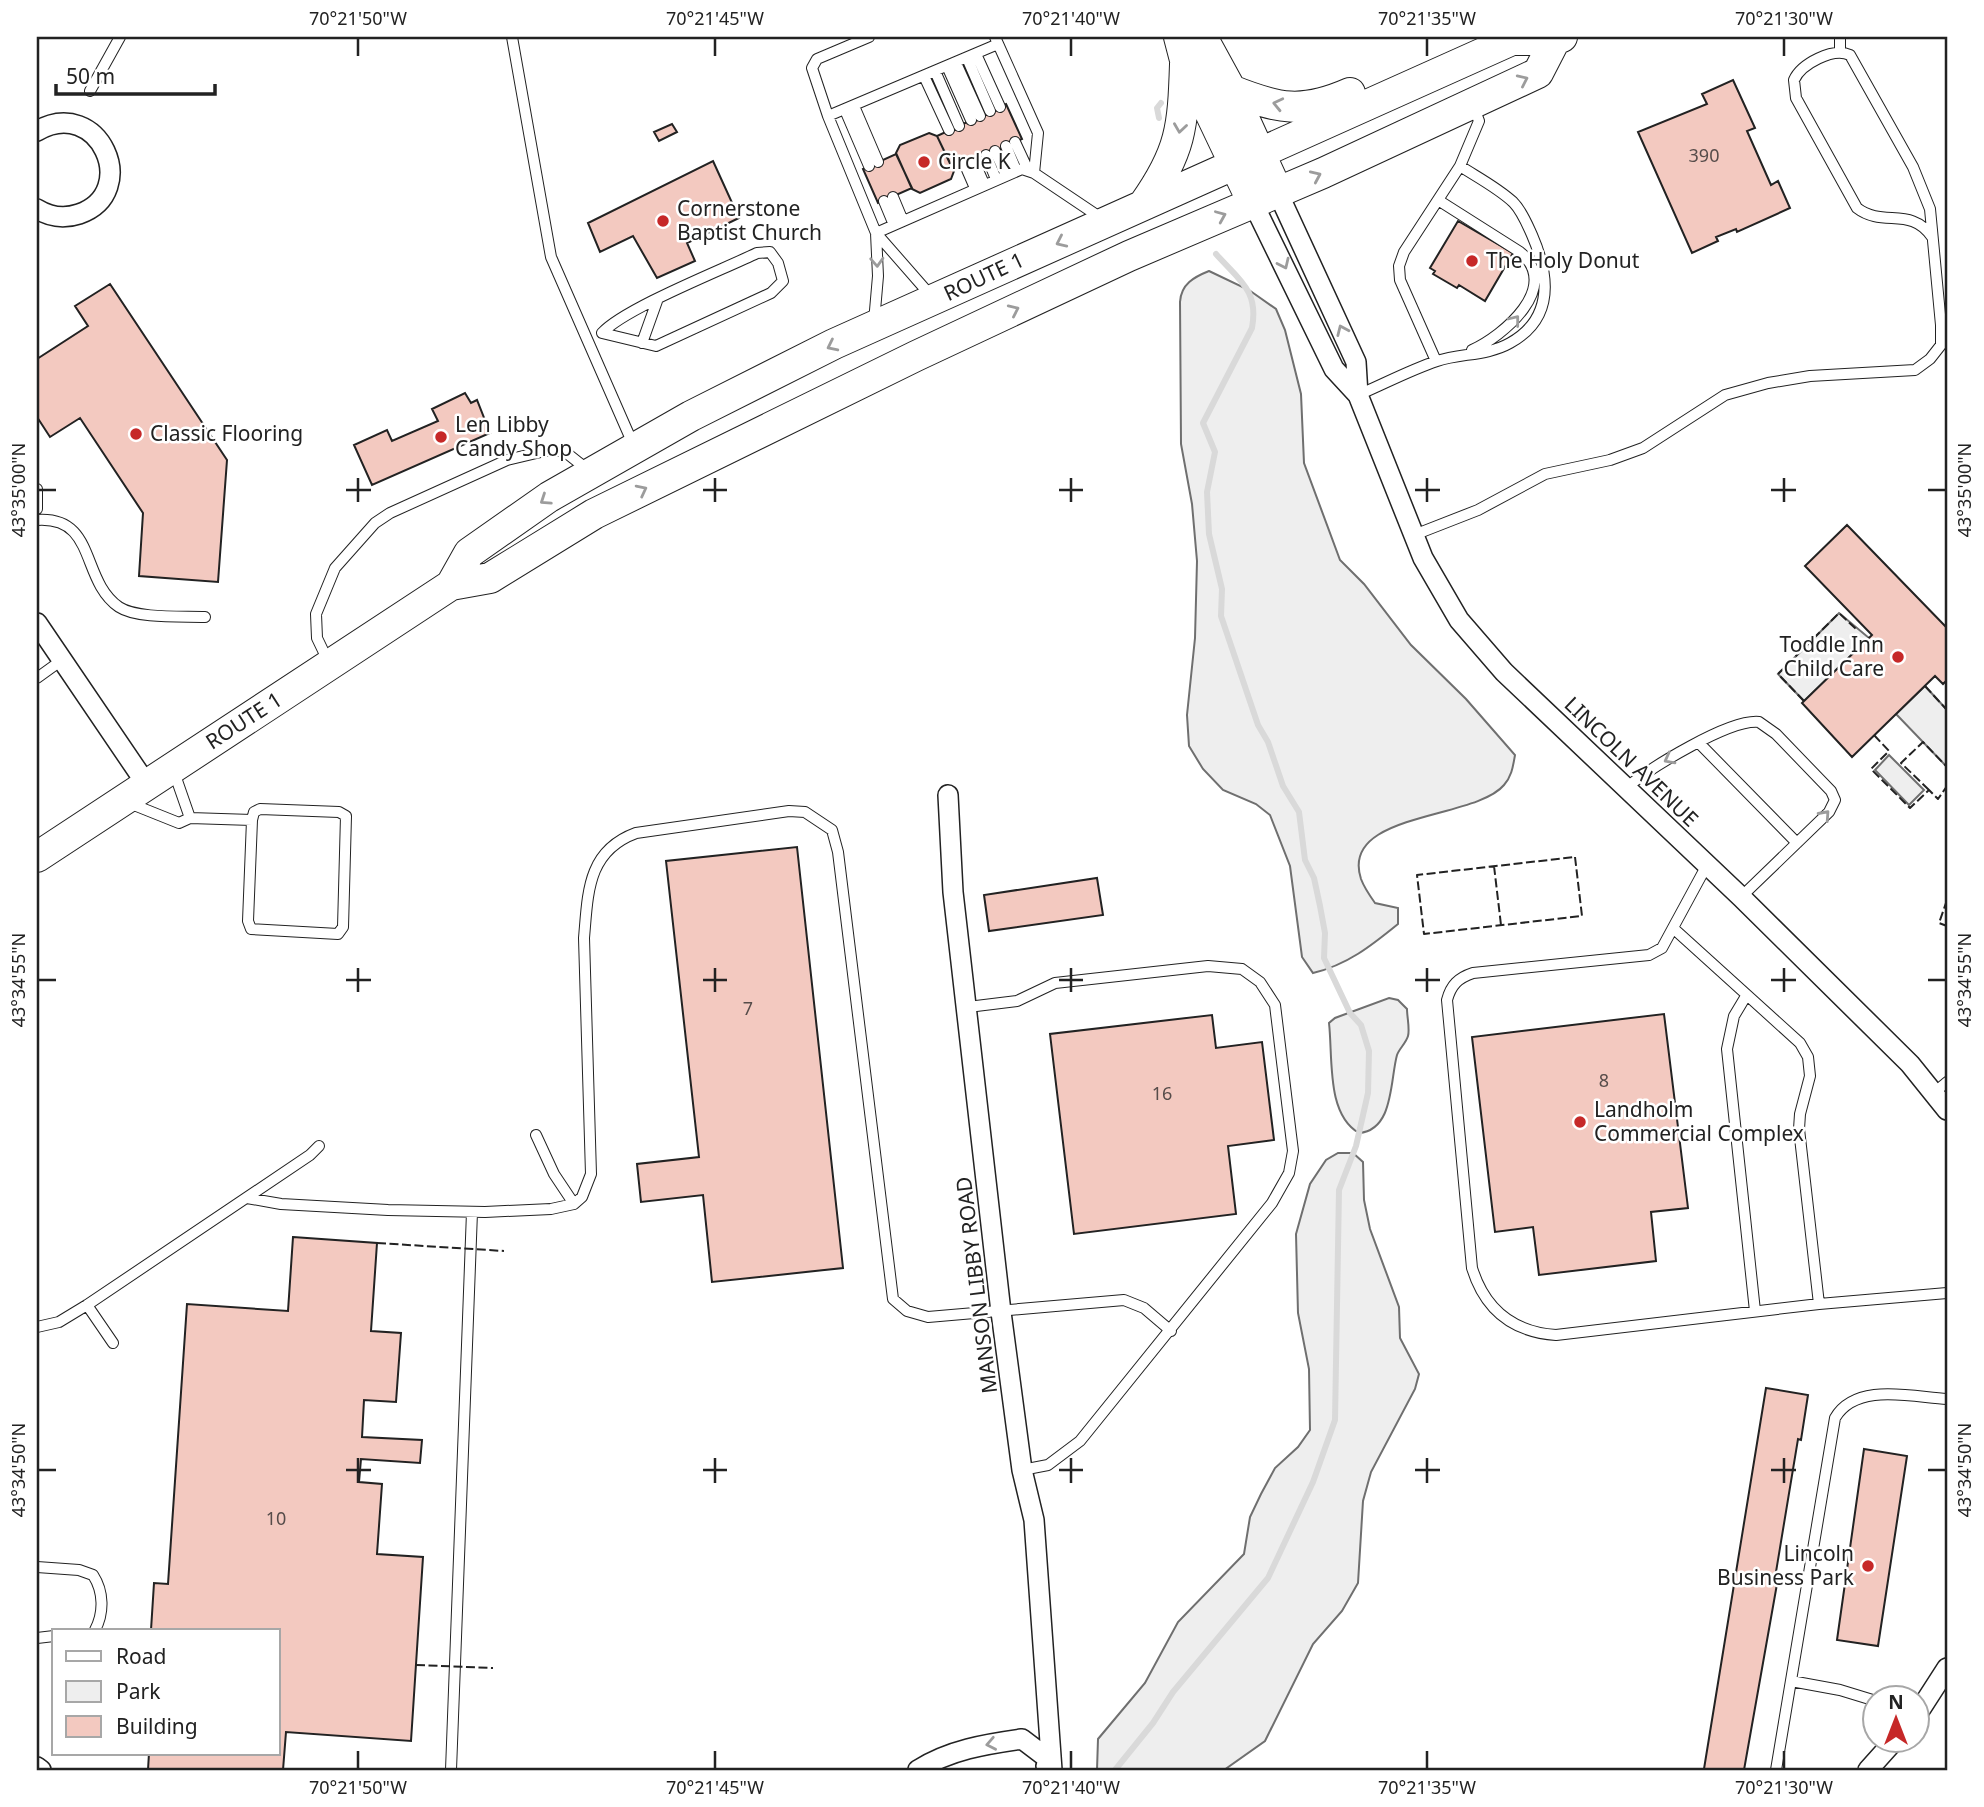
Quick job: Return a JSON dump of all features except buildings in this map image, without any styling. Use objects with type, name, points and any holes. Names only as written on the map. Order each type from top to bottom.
[{"type":"main road","points":[[1202,37],[1231,90],[1248,158]]},
{"type":"main road","name":"ROUTE 1","points":[[451,585],[469,553],[549,497],[691,416],[874,326],[1511,40],[1558,38]]},
{"type":"main road","name":"ROUTE 1","points":[[37,857],[451,585],[490,578],[594,514],[928,350],[1129,256],[1266,198],[1538,73],[1558,38]]},
{"type":"main road","points":[[1231,90],[1291,107],[1315,107],[1457,48],[1480,54]]},
{"type":"main road","points":[[1182,49],[1248,158],[1266,198]]},
{"type":"main road","points":[[1143,205],[1162,178],[1178,145],[1182,49]]},
{"type":"street","points":[[37,131],[65,123],[86,129],[103,145],[110,167],[106,190],[97,202],[85,211],[63,217],[37,209]]},
{"type":"street","name":"LINCOLN AVENUE","points":[[1266,198],[1334,369],[1358,395],[1414,535],[1445,600],[1486,653],[1941,1087],[1947,1110]]},
{"type":"street","points":[[37,623],[62,660],[135,793]]},
{"type":"street","name":"MANSON LIBBY ROAD","points":[[948,795],[953,892],[1001,1312],[1022,1470],[1034,1520],[1049,1767]]},
{"type":"street","points":[[1932,1690],[1947,1668]]},
{"type":"street","points":[[918,1770],[935,1759],[987,1744],[1022,1739],[1049,1767]]},
{"type":"street","points":[[1868,1770],[1881,1755]]},
{"type":"street","points":[[37,1767],[41,1770]]},
{"type":"lane","points":[[90,91],[120,37]]},
{"type":"lane","points":[[512,37],[545,236],[585,339],[634,447]]},
{"type":"lane","points":[[869,37],[817,59],[813,77],[876,233],[934,300]]},
{"type":"lane","points":[[1840,37],[1840,52]]},
{"type":"lane","points":[[828,116],[971,56],[997,41],[1038,133],[1031,172]]},
{"type":"lane","points":[[1414,535],[1478,510],[1545,474],[1610,460],[1643,448],[1726,395],[1768,383],[1810,376],[1902,372],[1924,365],[1941,345],[1930,209],[1919,180],[1857,63],[1850,55],[1840,52],[1804,68],[1796,76],[1794,92],[1801,111],[1857,208],[1875,217],[1916,220],[1932,237]]},
{"type":"lane","points":[[971,56],[995,109]]},
{"type":"lane","points":[[951,64],[975,118]]},
{"type":"lane","points":[[924,76],[954,128],[935,71]]},
{"type":"lane","points":[[1436,361],[1399,273],[1404,252],[1460,166],[1479,121],[1472,104]]},
{"type":"lane","points":[[850,108],[873,164]]},
{"type":"lane","points":[[1016,170],[1011,144],[1031,172],[1105,222]]},
{"type":"lane","points":[[991,153],[1001,177]]},
{"type":"lane","points":[[969,163],[980,186]]},
{"type":"lane","points":[[1358,395],[1436,361],[1489,351],[1510,343],[1534,320],[1546,290],[1543,260],[1514,203],[1460,166]]},
{"type":"lane","points":[[876,233],[1016,170],[1031,172]]},
{"type":"lane","points":[[888,199],[898,223]]},
{"type":"lane","points":[[1438,200],[1520,252],[1526,257],[1533,273],[1529,300],[1509,328],[1488,343],[1459,356]]},
{"type":"lane","points":[[874,326],[878,276],[876,233]]},
{"type":"lane","points":[[585,339],[602,333],[610,325],[657,301],[762,252],[775,255],[782,273],[781,285],[771,293],[656,346],[602,333]]},
{"type":"lane","points":[[642,343],[657,301]]},
{"type":"lane","points":[[330,664],[317,638],[316,614],[335,568],[375,523],[462,478],[527,454],[564,451],[578,459],[591,473]]},
{"type":"lane","points":[[37,489],[37,509]]},
{"type":"lane","points":[[37,520],[60,520],[69,526],[81,540],[105,594],[119,607],[137,614],[205,617]]},
{"type":"lane","points":[[37,678],[62,660]]},
{"type":"lane","points":[[1626,788],[1652,768],[1699,743],[1750,721],[1767,725],[1834,796],[1829,812],[1741,897]]},
{"type":"lane","points":[[1699,743],[1797,843]]},
{"type":"lane","points":[[173,768],[190,818]]},
{"type":"lane","points":[[135,793],[179,822],[190,818],[252,820]]},
{"type":"lane","points":[[260,809],[340,812],[346,816],[342,927],[338,934],[255,930],[249,926],[252,820],[254,812],[260,809]]},
{"type":"lane","points":[[247,1198],[281,1204],[472,1212],[551,1209],[574,1204],[582,1197],[591,1174],[584,938],[587,900],[598,861],[619,839],[636,833],[789,811],[804,812],[832,830],[838,852],[890,1294],[907,1311],[928,1317],[1124,1300],[1144,1308],[1171,1331]]},
{"type":"lane","points":[[1707,865],[1662,947],[1649,955],[1473,973],[1454,984],[1447,1000],[1472,1268],[1477,1284],[1500,1315],[1515,1327],[1538,1334],[1556,1335],[1819,1304],[1947,1293]]},
{"type":"lane","points":[[1673,928],[1783,1027],[1808,1057],[1810,1076],[1799,1129],[1819,1304]]},
{"type":"lane","points":[[968,1007],[1017,1002],[1055,984],[1208,965],[1242,969],[1270,994],[1275,1005],[1292,1143],[1289,1173],[1259,1221],[1171,1331],[1080,1441],[1048,1465],[1022,1470]]},
{"type":"lane","points":[[1746,996],[1734,1016],[1727,1049],[1755,1311]]},
{"type":"lane","points":[[536,1135],[554,1174],[574,1204]]},
{"type":"lane","points":[[37,1327],[59,1322],[87,1305],[315,1152],[319,1146]]},
{"type":"lane","points":[[451,1770],[472,1212]]},
{"type":"lane","points":[[87,1305],[113,1343]]},
{"type":"lane","points":[[1776,1770],[1835,1418],[1846,1405],[1865,1396],[1947,1399]]},
{"type":"lane","points":[[37,1567],[79,1570],[93,1575],[101,1589],[102,1603],[95,1629]]},
{"type":"lane","points":[[1791,1681],[1862,1697]]},
{"type":"green space","points":[[1209,271],[1249,290],[1276,309],[1285,330],[1301,394],[1304,463],[1340,560],[1364,584],[1411,645],[1466,699],[1515,755],[1507,782],[1489,796],[1389,829],[1370,841],[1360,857],[1361,879],[1375,903],[1398,908],[1398,924],[1348,960],[1313,973],[1302,957],[1290,866],[1270,815],[1256,804],[1223,790],[1203,769],[1189,746],[1187,715],[1195,638],[1197,561],[1192,504],[1181,444],[1180,302],[1183,290],[1189,282]]},
{"type":"green space","points":[[1839,613],[1869,638],[1804,701],[1778,674]]},
{"type":"green space","points":[[1925,686],[1947,710],[1947,767],[1896,714]]},
{"type":"green space","points":[[1889,755],[1924,790],[1909,805],[1875,770]]},
{"type":"green space","points":[[1389,998],[1398,1000],[1407,1009],[1408,1036],[1397,1055],[1385,1114],[1370,1130],[1359,1133],[1348,1124],[1336,1099],[1329,1023],[1335,1018]]},
{"type":"green space","points":[[1338,1153],[1353,1153],[1363,1162],[1364,1200],[1370,1229],[1399,1307],[1400,1338],[1419,1374],[1415,1389],[1371,1472],[1363,1501],[1358,1583],[1342,1611],[1313,1644],[1265,1741],[1224,1770],[1097,1770],[1098,1739],[1145,1683],[1178,1622],[1244,1554],[1250,1517],[1261,1494],[1275,1468],[1298,1447],[1310,1430],[1309,1369],[1298,1313],[1296,1234],[1310,1184],[1326,1160]]},
{"type":"waterway","points":[[1159,118],[1157,108],[1161,103]]},
{"type":"waterway","points":[[1115,1770],[1153,1723],[1173,1692],[1268,1578],[1313,1482],[1335,1420],[1339,1190],[1356,1146],[1368,1093],[1369,1051],[1361,1025],[1350,1013],[1324,958],[1325,933],[1314,878],[1305,860],[1299,812],[1283,786],[1268,742],[1258,725],[1221,616],[1222,589],[1209,534],[1207,492],[1215,452],[1203,423],[1252,328],[1253,304],[1245,286],[1216,254]]},
{"type":"fence","points":[[1804,701],[1778,674],[1839,613],[1856,629],[1858,627]]},
{"type":"fence","points":[[1925,686],[1947,710]]},
{"type":"fence","points":[[1874,735],[1889,751],[1871,769],[1910,808],[1929,790],[1938,799],[1947,786]]},
{"type":"fence","points":[[1929,790],[1901,763],[1923,742],[1947,767]]},
{"type":"fence","points":[[1575,857],[1582,916],[1424,934],[1417,875],[1575,857]]},
{"type":"fence","points":[[1494,866],[1501,925]]},
{"type":"fence","points":[[1947,900],[1939,923],[1947,926]]},
{"type":"fence","points":[[377,1243],[504,1251]]},
{"type":"fence","points":[[416,1665],[493,1668]]},
{"type":"place","name":"Circle K","points":[[924,162]]},
{"type":"place","name":"Cornerstone Baptist Church","points":[[663,221]]},
{"type":"place","name":"The Holy Donut","points":[[1472,261]]},
{"type":"place","name":"Classic Flooring","points":[[136,434]]},
{"type":"place","name":"Len Libby Candy Shop","points":[[441,437]]},
{"type":"place","name":"Toddle Inn Child Care","points":[[1898,657]]},
{"type":"place","name":"Landholm Commercial Complex","points":[[1580,1122]]},
{"type":"place","name":"Lincoln Business Park","points":[[1868,1566]]}]
